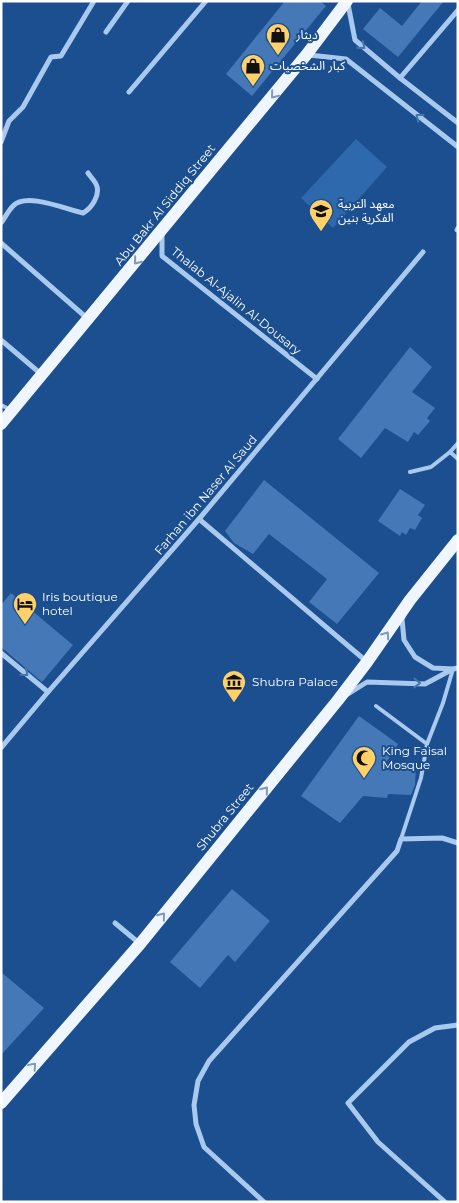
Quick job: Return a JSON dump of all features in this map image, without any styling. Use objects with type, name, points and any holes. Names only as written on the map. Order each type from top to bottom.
[{"type":"main road","name":"Abu Bakr Al Siddiq Street","points":[[1,424],[43,376],[307,54],[347,1]]},
{"type":"main road","name":"Shubra Street","points":[[2,1099],[140,944],[338,700],[410,600],[458,540]]},
{"type":"street","points":[[1,142],[9,121],[22,108],[51,57],[61,56],[94,1]]},
{"type":"street","points":[[106,32],[128,1]]},
{"type":"street","points":[[129,92],[206,1]]},
{"type":"street","points":[[347,1],[355,40],[458,123]]},
{"type":"street","points":[[400,78],[458,10]]},
{"type":"street","points":[[307,54],[346,59],[458,147]]},
{"type":"street","points":[[1,223],[14,205],[25,201],[36,200],[83,213],[89,210],[98,191],[96,184],[88,173]]},
{"type":"street","name":"Thalab Al-Ajalin Al-Dousary","points":[[162,230],[162,256],[317,379]]},
{"type":"street","points":[[1,243],[89,320]]},
{"type":"street","name":"Farhan ibn Naser Al Saud","points":[[1,748],[199,519],[422,252]]},
{"type":"street","points":[[1,340],[43,376]]},
{"type":"street","points":[[199,519],[367,662]]},
{"type":"street","points":[[410,600],[402,619],[404,640],[415,657],[433,668],[456,668]]},
{"type":"street","points":[[1,653],[48,692]]},
{"type":"street","points":[[338,700],[367,682],[425,684],[456,668]]},
{"type":"street","points":[[264,1202],[204,1147],[196,1124],[194,1105],[198,1081],[209,1061],[397,851],[401,839],[442,838],[458,843]]},
{"type":"street","points":[[116,923],[140,944]]},
{"type":"street","points":[[445,1202],[378,1142],[348,1103],[409,1042],[436,1028],[458,1025]]},
{"type":"lane","points":[[1,405],[13,411]]},
{"type":"lane","points":[[410,472],[431,467],[458,444]]},
{"type":"lane","points":[[450,452],[458,459]]},
{"type":"lane","points":[[401,839],[421,778],[427,744],[456,668]]},
{"type":"lane","points":[[376,706],[427,744]]},
{"type":"shaded area","points":[[356,139],[387,167],[333,228],[301,198]]},
{"type":"building","points":[[285,1],[320,1],[326,6],[252,96],[226,74]]},
{"type":"building","points":[[422,1],[444,1],[398,57],[363,29],[380,8],[402,26]]},
{"type":"building","points":[[410,347],[432,367],[412,392],[435,408],[427,418],[430,421],[418,435],[414,432],[408,442],[385,428],[361,458],[338,439]]},
{"type":"building","points":[[264,480],[379,573],[337,624],[309,602],[327,579],[269,534],[253,554],[234,543],[225,531]]},
{"type":"building","points":[[400,489],[425,505],[418,515],[422,518],[415,530],[410,528],[406,535],[402,532],[400,536],[378,521]]},
{"type":"building","name":"Iris boutique hotel","points":[[11,593],[73,645],[42,682],[1,647],[1,605]]},
{"type":"building","name":"King Faisal Mosque","points":[[359,716],[398,744],[386,763],[416,764],[415,785],[411,795],[388,794],[387,798],[363,796],[340,823],[301,796]]},
{"type":"building","points":[[232,889],[270,921],[235,962],[228,955],[200,988],[170,962]]},
{"type":"building","points":[[1,972],[44,1008],[1,1055]]},
{"type":"place","name":"ديثار","points":[[278,56]]},
{"type":"place","name":"كبار الشخصيات","points":[[253,87]]},
{"type":"place","name":"معهد التربية الفكرية بنين","points":[[321,232]]},
{"type":"place","name":"Iris boutique hotel","points":[[25,625]]},
{"type":"place","name":"Shubra Palace","points":[[234,703]]},
{"type":"place","name":"King Faisal Mosque","points":[[364,779]]}]
